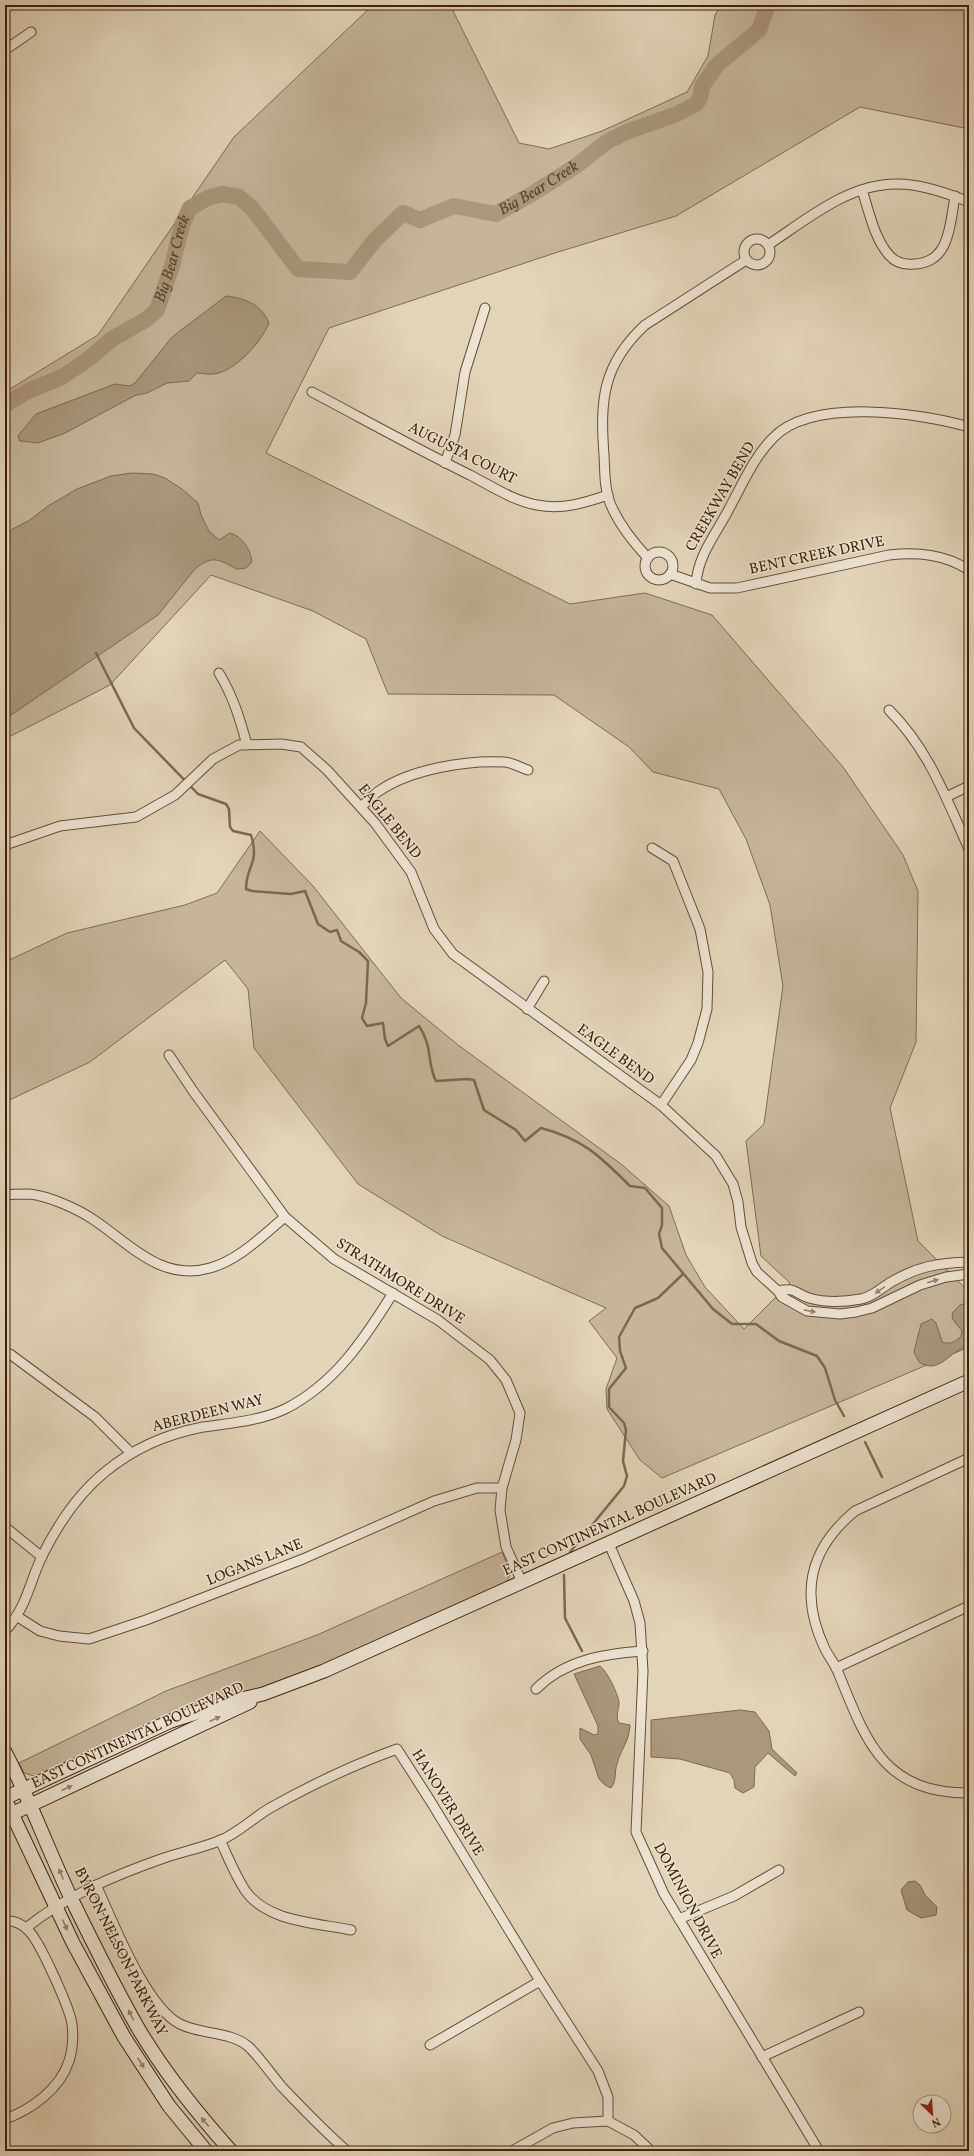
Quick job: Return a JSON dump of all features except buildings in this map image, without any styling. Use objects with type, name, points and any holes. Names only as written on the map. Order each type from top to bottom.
[{"type":"main road","name":"EAST CONTINENTAL BOULEVARD","points":[[5,1798],[171,1721],[233,1701],[263,1694],[324,1671],[969,1381]]},
{"type":"main road","name":"EAST CONTINENTAL BOULEVARD","points":[[9,1815],[235,1710],[263,1694]]},
{"type":"main road","name":"BYRON NELSON PARKWAY","points":[[5,1752],[31,1804],[71,1898],[138,2028],[173,2080],[202,2118],[231,2151]]},
{"type":"main road","points":[[5,1798],[9,1815],[56,1906],[73,1943],[128,2043],[169,2106],[206,2151]]},
{"type":"street","points":[[5,50],[31,32]]},
{"type":"street","points":[[768,245],[830,204],[862,190],[878,185],[914,185],[955,196],[969,202]]},
{"type":"street","points":[[862,190],[874,228],[883,247],[894,259],[909,264],[919,264],[934,259],[941,251],[949,229],[955,196]]},
{"type":"street","points":[[760,240],[768,245],[769,255],[764,263],[754,265],[746,260],[744,249],[749,242],[760,240]]},
{"type":"street","points":[[648,558],[627,534],[617,518],[605,485],[601,416],[607,388],[620,353],[631,338],[645,325],[746,260]]},
{"type":"street","points":[[445,463],[455,435],[465,372],[485,308]]},
{"type":"street","name":"AUGUSTA COURT","points":[[312,392],[445,463],[507,494],[535,505],[551,507],[578,505],[608,495]]},
{"type":"street","name":"CREEKWAY BEND","points":[[696,584],[700,559],[756,459],[774,437],[793,424],[810,417],[842,411],[901,415],[969,427]]},
{"type":"street","points":[[655,553],[669,556],[673,565],[670,574],[662,580],[653,579],[649,576],[645,567],[648,558],[655,553]]},
{"type":"street","name":"BENT CREEK DRIVE","points":[[670,574],[710,588],[736,588],[888,555],[904,553],[925,554],[946,558],[969,570]]},
{"type":"street","points":[[219,673],[229,689],[239,715],[247,745]]},
{"type":"street","points":[[889,710],[906,727],[927,757],[969,849]]},
{"type":"street","name":"EAGLE BEND","points":[[5,845],[60,826],[136,817],[175,795],[212,758],[239,745],[281,744],[301,747],[326,770],[361,807],[375,823],[411,872],[434,929],[453,954],[661,1105],[716,1156],[732,1184],[738,1202],[743,1234],[752,1263],[757,1272],[778,1291],[782,1297],[807,1311],[840,1314],[872,1308],[908,1289],[933,1280],[969,1274]]},
{"type":"street","points":[[361,807],[380,791],[402,779],[429,770],[461,764],[506,762],[528,770]]},
{"type":"street","points":[[946,797],[969,786]]},
{"type":"street","points":[[652,848],[673,861],[700,929],[708,972],[707,1009],[698,1043],[691,1060],[661,1105]]},
{"type":"street","points":[[527,1009],[544,981]]},
{"type":"street","name":"STRATHMORE DRIVE","points":[[169,1055],[192,1091],[285,1217],[334,1259],[444,1324],[490,1360],[506,1380],[520,1413],[516,1440],[502,1488],[500,1510],[506,1547],[522,1582]]},
{"type":"street","points":[[5,1194],[30,1194],[64,1204],[94,1219],[141,1256],[160,1266],[176,1270],[210,1268],[234,1257],[285,1217]]},
{"type":"street","points":[[778,1291],[791,1288],[810,1298],[828,1302],[851,1300],[874,1294],[892,1282],[927,1266],[969,1262]]},
{"type":"street","name":"ABERDEEN WAY","points":[[5,1631],[18,1617],[42,1557],[55,1532],[85,1491],[104,1472],[130,1452],[156,1439],[202,1428],[230,1424],[285,1409],[331,1376],[368,1335],[393,1293]]},
{"type":"street","points":[[10,1354],[95,1417],[130,1452]]},
{"type":"street","points":[[969,1458],[855,1511],[833,1531],[823,1546],[815,1562],[812,1573],[810,1596],[815,1620],[825,1649],[836,1668],[861,1729],[875,1750],[895,1773],[932,1789],[949,1793],[969,1793]]},
{"type":"street","name":"LOGANS LANE","points":[[18,1617],[40,1630],[59,1636],[89,1640],[146,1620],[303,1560],[434,1501],[477,1488],[502,1488]]},
{"type":"street","points":[[5,1527],[42,1557]]},
{"type":"street","name":"DOMINION DRIVE","points":[[609,1544],[634,1602],[640,1623],[642,1651],[636,1832],[664,1894],[819,2151]]},
{"type":"street","points":[[836,1668],[969,1606]]},
{"type":"street","points":[[536,1689],[559,1670],[576,1662],[617,1653],[642,1651]]},
{"type":"street","name":"HANOVER DRIVE","points":[[26,1928],[56,1906],[96,1885],[162,1859],[220,1840],[268,1809],[306,1789],[368,1760],[397,1749],[540,1981],[598,2071],[608,2097],[608,2121]]},
{"type":"street","points":[[220,1840],[245,1890],[257,1903],[272,1912],[290,1918],[351,1930]]},
{"type":"street","points":[[679,1919],[734,1896],[779,1870]]},
{"type":"street","points":[[96,1885],[140,1977],[150,1994],[169,2017],[181,2024],[229,2037],[249,2047],[283,2087],[328,2135],[347,2151]]},
{"type":"street","points":[[5,1921],[12,1920],[26,1928],[36,1942],[64,1999],[73,2031],[69,2061],[63,2073],[52,2088],[26,2109],[5,2119]]},
{"type":"street","points":[[430,2045],[540,1981]]},
{"type":"street","points":[[762,2057],[859,2012]]},
{"type":"street","points":[[512,2151],[553,2128],[573,2123],[608,2121],[634,2135],[651,2151]]},
{"type":"shaded area","points":[[373,5],[450,5],[519,143],[549,149],[602,131],[687,92],[708,56],[715,15],[721,5],[969,5],[969,129],[860,107],[676,216],[558,252],[329,328],[266,453],[570,604],[645,593],[712,615],[843,767],[903,855],[918,891],[916,1042],[890,1108],[918,1241],[964,1287],[969,1286],[969,1347],[662,1478],[640,1460],[607,1409],[606,1389],[617,1358],[589,1321],[606,1308],[442,1236],[358,1184],[254,1048],[248,989],[225,960],[90,1062],[5,1102],[5,962],[67,933],[185,905],[217,893],[260,831],[313,886],[401,998],[458,1045],[621,1164],[669,1206],[686,1255],[705,1287],[744,1329],[790,1283],[761,1256],[746,1141],[764,1124],[783,986],[770,905],[746,839],[719,789],[653,772],[629,747],[554,695],[388,694],[366,639],[313,611],[211,575],[110,685],[5,739],[5,392],[98,335],[234,137]]},
{"type":"shaded area","points":[[226,296],[246,301],[257,307],[262,311],[269,323],[254,347],[230,368],[213,374],[197,373],[189,381],[167,383],[147,393],[136,395],[65,433],[38,443],[20,441],[18,436],[36,414],[115,384],[130,386],[135,383],[172,337]]},
{"type":"shaded area","points":[[132,473],[153,474],[165,478],[182,489],[198,503],[201,515],[209,531],[219,540],[230,533],[238,537],[248,548],[252,562],[246,568],[237,569],[216,560],[207,561],[201,564],[195,569],[158,615],[5,719],[5,533],[30,520],[48,506],[77,489],[111,476]]},
{"type":"shaded area","points":[[969,1302],[969,1346],[962,1348],[939,1364],[933,1366],[919,1362],[914,1352],[921,1324],[932,1319],[936,1323],[942,1342],[950,1343],[955,1341],[961,1336],[962,1331],[952,1318],[953,1312],[960,1305]]},
{"type":"shaded area","points":[[502,1552],[511,1573],[507,1581],[501,1586],[277,1685],[37,1777],[24,1773],[19,1763],[166,1691],[317,1635]]},
{"type":"shaded area","points":[[600,1666],[609,1677],[618,1698],[617,1718],[619,1723],[630,1725],[627,1741],[619,1758],[614,1782],[611,1788],[599,1779],[591,1755],[580,1739],[580,1728],[594,1735],[598,1734],[598,1726],[574,1674]]},
{"type":"shaded area","points":[[740,1710],[755,1712],[769,1731],[772,1749],[797,1773],[795,1776],[768,1753],[755,1767],[754,1787],[743,1793],[735,1788],[734,1780],[730,1773],[680,1759],[651,1757],[651,1720]]},
{"type":"shaded area","points":[[915,1881],[920,1885],[925,1895],[937,1907],[936,1915],[921,1918],[907,1910],[901,1890],[908,1882]]},
{"type":"waterway","name":"Big Bear Creek","points":[[5,405],[26,392],[62,377],[87,360],[112,339],[147,319],[157,310],[172,266],[182,225],[190,208],[208,198],[222,194],[239,197],[252,208],[298,269],[350,272],[374,241],[403,213],[420,220],[454,206],[496,214],[532,194],[576,166],[608,141],[629,131],[677,114],[696,104],[700,98],[702,86],[717,65],[759,30],[768,5]]},
{"type":"waterway","points":[[96,653],[134,728],[198,794],[226,804],[229,809],[230,827],[233,831],[251,835],[254,852],[246,889],[252,891],[291,894],[305,891],[318,924],[330,932],[337,930],[341,941],[359,952],[368,961],[366,1003],[362,1018],[367,1026],[383,1023],[385,1039],[388,1046],[419,1026],[426,1041],[433,1075],[436,1081],[474,1080],[484,1110],[516,1130],[525,1141],[541,1128],[556,1132],[580,1143],[600,1157],[630,1186],[645,1188],[662,1208],[662,1225],[659,1234],[662,1248],[713,1309],[732,1324],[756,1324],[779,1341],[817,1356],[825,1368],[835,1400],[844,1416]]},
{"type":"waterway","points":[[570,1552],[624,1486],[627,1476],[623,1461],[626,1430],[624,1423],[609,1407],[609,1389],[626,1368],[620,1351],[619,1337],[635,1308],[658,1298],[683,1274]]},
{"type":"waterway","points":[[865,1442],[882,1477]]},
{"type":"waterway","points":[[564,1575],[565,1618],[582,1651]]}]
